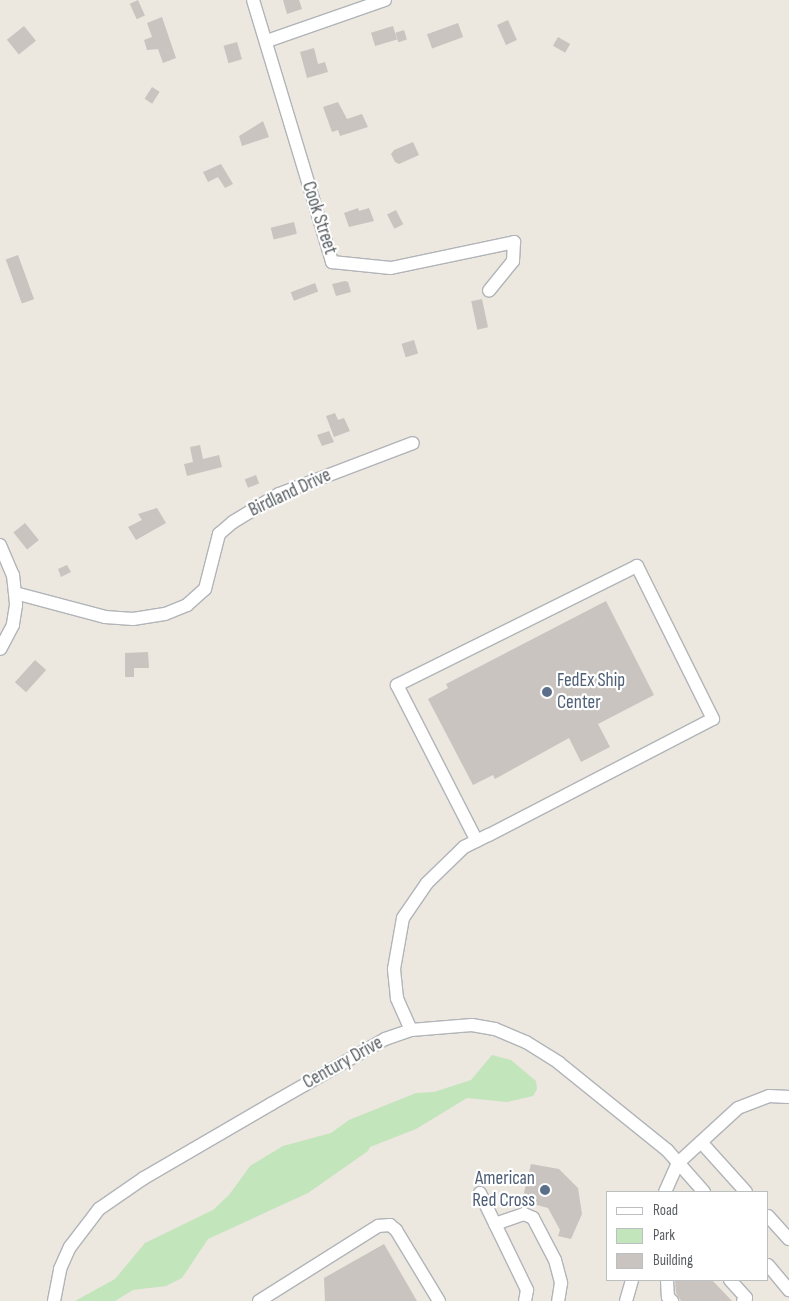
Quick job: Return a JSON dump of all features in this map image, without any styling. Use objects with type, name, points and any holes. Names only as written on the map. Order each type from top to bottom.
[{"type":"street","name":"Cook Street","points":[[253,0],[267,41],[332,262],[391,268],[514,242],[513,261],[489,291]]},
{"type":"street","points":[[267,41],[385,0]]},
{"type":"street","name":"Birdland Drive","points":[[15,593],[105,617],[133,619],[165,614],[187,605],[205,589],[219,534],[233,522],[279,494],[413,443]]},
{"type":"street","points":[[0,545],[13,575],[15,593],[13,625],[0,649]]},
{"type":"street","points":[[411,1030],[397,998],[394,970],[403,918],[432,878],[464,847],[477,841],[713,719],[636,566],[397,685],[477,841]]},
{"type":"street","name":"Century Drive","points":[[54,1301],[60,1269],[70,1247],[99,1209],[144,1178],[271,1104],[385,1040],[411,1030],[472,1025],[495,1029],[526,1042],[559,1064],[667,1150],[703,1191]]},
{"type":"street","points":[[665,1191],[678,1163],[738,1108],[769,1096],[789,1097]]},
{"type":"street","points":[[701,1142],[745,1191]]},
{"type":"street","points":[[480,1193],[527,1290],[525,1301]]},
{"type":"street","points":[[495,1224],[524,1214],[532,1218],[555,1260],[561,1283],[558,1301]]},
{"type":"street","points":[[769,1217],[789,1239]]},
{"type":"street","points":[[259,1301],[378,1226],[390,1225],[396,1230],[439,1301]]},
{"type":"street","points":[[769,1266],[789,1290]]},
{"type":"street","points":[[626,1301],[632,1281]]},
{"type":"street","points":[[667,1281],[668,1297],[672,1301]]},
{"type":"street","points":[[731,1281],[746,1298],[743,1301]]},
{"type":"green space","points":[[492,1055],[511,1060],[536,1081],[537,1089],[533,1096],[507,1102],[467,1098],[416,1129],[370,1147],[368,1151],[308,1193],[208,1239],[182,1278],[166,1286],[133,1290],[115,1301],[75,1301],[115,1279],[145,1243],[213,1210],[229,1195],[250,1166],[283,1146],[331,1133],[349,1120],[416,1093],[434,1092],[471,1080]]},
{"type":"building","points":[[138,0],[145,16],[137,19],[130,4]]},
{"type":"building","points":[[283,0],[299,0],[302,9],[287,14]]},
{"type":"building","points":[[162,17],[176,58],[163,63],[158,49],[147,50],[144,40],[152,37],[147,23]]},
{"type":"building","points":[[508,20],[517,40],[506,45],[497,25]]},
{"type":"building","points":[[458,23],[463,37],[432,48],[427,34]]},
{"type":"building","points":[[24,26],[36,41],[19,55],[7,40]]},
{"type":"building","points":[[393,26],[397,39],[375,46],[371,33]]},
{"type":"building","points":[[404,30],[407,40],[398,42],[395,33]]},
{"type":"building","points":[[558,37],[570,44],[565,53],[553,46]]},
{"type":"building","points":[[237,42],[242,59],[229,63],[224,46]]},
{"type":"building","points":[[314,48],[318,64],[325,62],[328,72],[307,78],[300,52]]},
{"type":"building","points":[[152,87],[160,92],[152,104],[145,99]]},
{"type":"building","points":[[338,102],[347,119],[362,114],[368,127],[340,136],[338,130],[332,132],[323,107]]},
{"type":"building","points":[[263,121],[269,137],[242,146],[239,136]]},
{"type":"building","points":[[413,142],[419,155],[399,164],[395,162],[391,154],[394,150]]},
{"type":"building","points":[[221,164],[233,184],[225,188],[218,177],[208,182],[203,172]]},
{"type":"building","points":[[358,208],[359,211],[369,208],[374,221],[349,227],[344,213]]},
{"type":"building","points":[[396,210],[403,224],[394,229],[387,215]]},
{"type":"building","points":[[294,222],[297,234],[274,239],[271,228]]},
{"type":"building","points":[[18,255],[34,299],[22,304],[6,259]]},
{"type":"building","points":[[348,282],[351,292],[336,296],[332,284]]},
{"type":"building","points":[[315,283],[318,291],[294,301],[291,292]]},
{"type":"building","points":[[482,299],[488,327],[477,330],[471,301]]},
{"type":"building","points":[[414,340],[418,353],[406,357],[402,344]]},
{"type":"building","points":[[335,413],[338,420],[344,418],[350,431],[334,437],[326,416]]},
{"type":"building","points":[[329,431],[334,442],[322,446],[317,435]]},
{"type":"building","points":[[200,445],[203,459],[219,455],[222,467],[187,476],[184,464],[193,462],[190,447]]},
{"type":"building","points":[[256,475],[259,483],[248,488],[245,479]]},
{"type":"building","points":[[157,508],[166,523],[136,540],[128,527],[142,520],[138,514]]},
{"type":"building","points":[[25,523],[39,540],[27,550],[13,532]]},
{"type":"building","points":[[67,565],[71,572],[61,577],[58,569]]},
{"type":"building","name":"FedEx Ship Center","points":[[606,601],[654,695],[598,724],[610,747],[581,762],[569,738],[495,779],[493,775],[473,785],[428,699],[448,688],[446,684]]},
{"type":"building","points":[[148,652],[149,668],[134,668],[134,677],[125,677],[125,653]]},
{"type":"building","points":[[35,660],[46,670],[26,692],[15,682]]},
{"type":"building","points":[[531,1164],[559,1169],[578,1188],[582,1214],[571,1239],[558,1236],[560,1230],[548,1208],[522,1201]]},
{"type":"building","points":[[384,1244],[417,1301],[325,1301],[324,1278]]},
{"type":"building","points":[[675,1281],[713,1281],[732,1301],[681,1301],[676,1293]]},
{"type":"place","name":"FedEx Ship Center","points":[[547,692]]},
{"type":"place","name":"American Red Cross","points":[[545,1190]]}]
